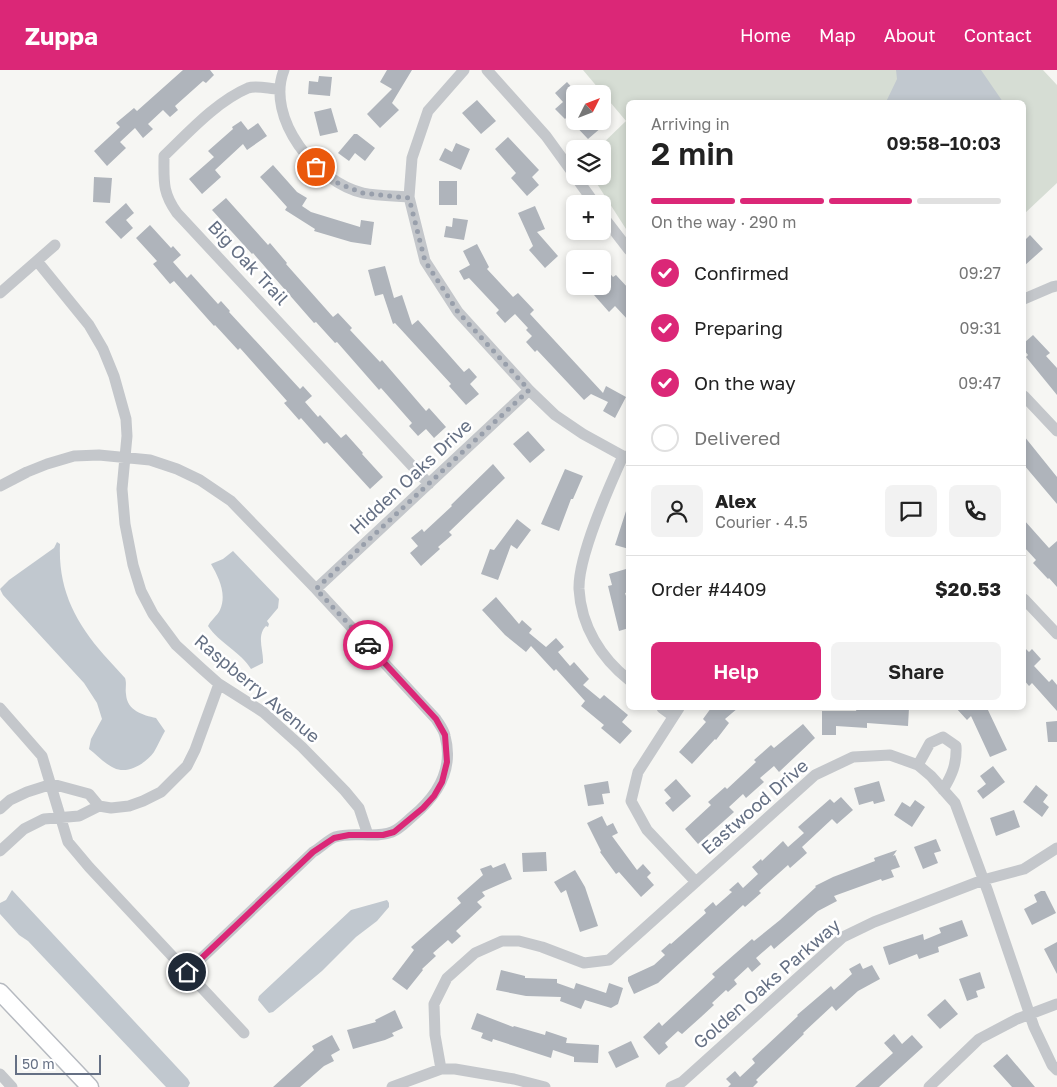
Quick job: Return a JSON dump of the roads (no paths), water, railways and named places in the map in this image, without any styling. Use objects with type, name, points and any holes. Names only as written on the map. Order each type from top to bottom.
[{"type":"main road","points":[[0,992],[90,1087]]},
{"type":"street","points":[[284,70],[278,89],[287,126],[298,145],[316,167],[338,183],[362,193],[409,198]]},
{"type":"street","points":[[464,70],[428,111],[412,158],[409,198],[425,261],[458,312],[529,390],[555,415],[583,434],[626,456],[595,526],[581,566],[579,589],[585,618],[596,645],[614,668],[626,678]]},
{"type":"street","points":[[487,70],[546,136],[566,164]]},
{"type":"street","name":"Big Oak Trail","points":[[278,89],[250,88],[222,103],[164,156],[164,190],[177,213],[429,484]]},
{"type":"street","points":[[611,227],[626,246]]},
{"type":"street","points":[[0,293],[55,245]]},
{"type":"street","name":"Raspberry Avenue","points":[[37,261],[89,325],[103,349],[114,376],[126,419],[127,436],[122,489],[125,524],[141,591],[153,614],[176,645],[219,684],[263,712],[302,747],[345,791],[359,808],[368,835]]},
{"type":"street","points":[[1026,298],[1052,286],[1057,286]]},
{"type":"street","name":"Hidden Oaks Drive","points":[[316,589],[529,390]]},
{"type":"street","points":[[1026,398],[1057,431]]},
{"type":"street","points":[[0,486],[27,472],[74,456],[124,457],[150,460],[177,469],[214,488],[231,501],[316,589],[436,719],[445,735],[447,762],[442,782],[434,796],[423,808],[394,832],[383,835],[334,838],[313,852],[187,972]]},
{"type":"street","points":[[1026,601],[1057,634]]},
{"type":"street","points":[[0,851],[24,829],[44,819],[79,816],[100,806],[111,808],[129,806],[143,802],[161,792],[187,766],[195,750],[219,684]]},
{"type":"street","points":[[0,708],[42,756],[68,842],[89,867],[244,1032]]},
{"type":"street","points":[[676,712],[638,772],[631,801],[647,830],[696,882]]},
{"type":"street","points":[[918,765],[930,743],[943,737],[956,746],[955,769],[943,790]]},
{"type":"street","name":"Eastwood Drive","points":[[441,1069],[435,1035],[434,1004],[447,978],[475,953],[502,941],[519,941],[542,947],[584,964],[609,960],[815,775],[853,757],[890,756],[918,765],[955,803],[1030,1014],[1052,1065],[1057,1070]]},
{"type":"street","points":[[0,809],[10,800],[52,784],[89,794],[100,806]]},
{"type":"street","name":"Golden Oaks Parkway","points":[[670,1087],[682,1082],[843,937],[874,922],[983,880],[1024,869],[1057,848]]},
{"type":"street","points":[[929,1087],[979,1039],[1030,1014],[1057,1004]]},
{"type":"street","points":[[392,1087],[441,1069],[514,1079],[545,1087]]},
{"type":"street","points":[[0,1074],[12,1087]]}]
